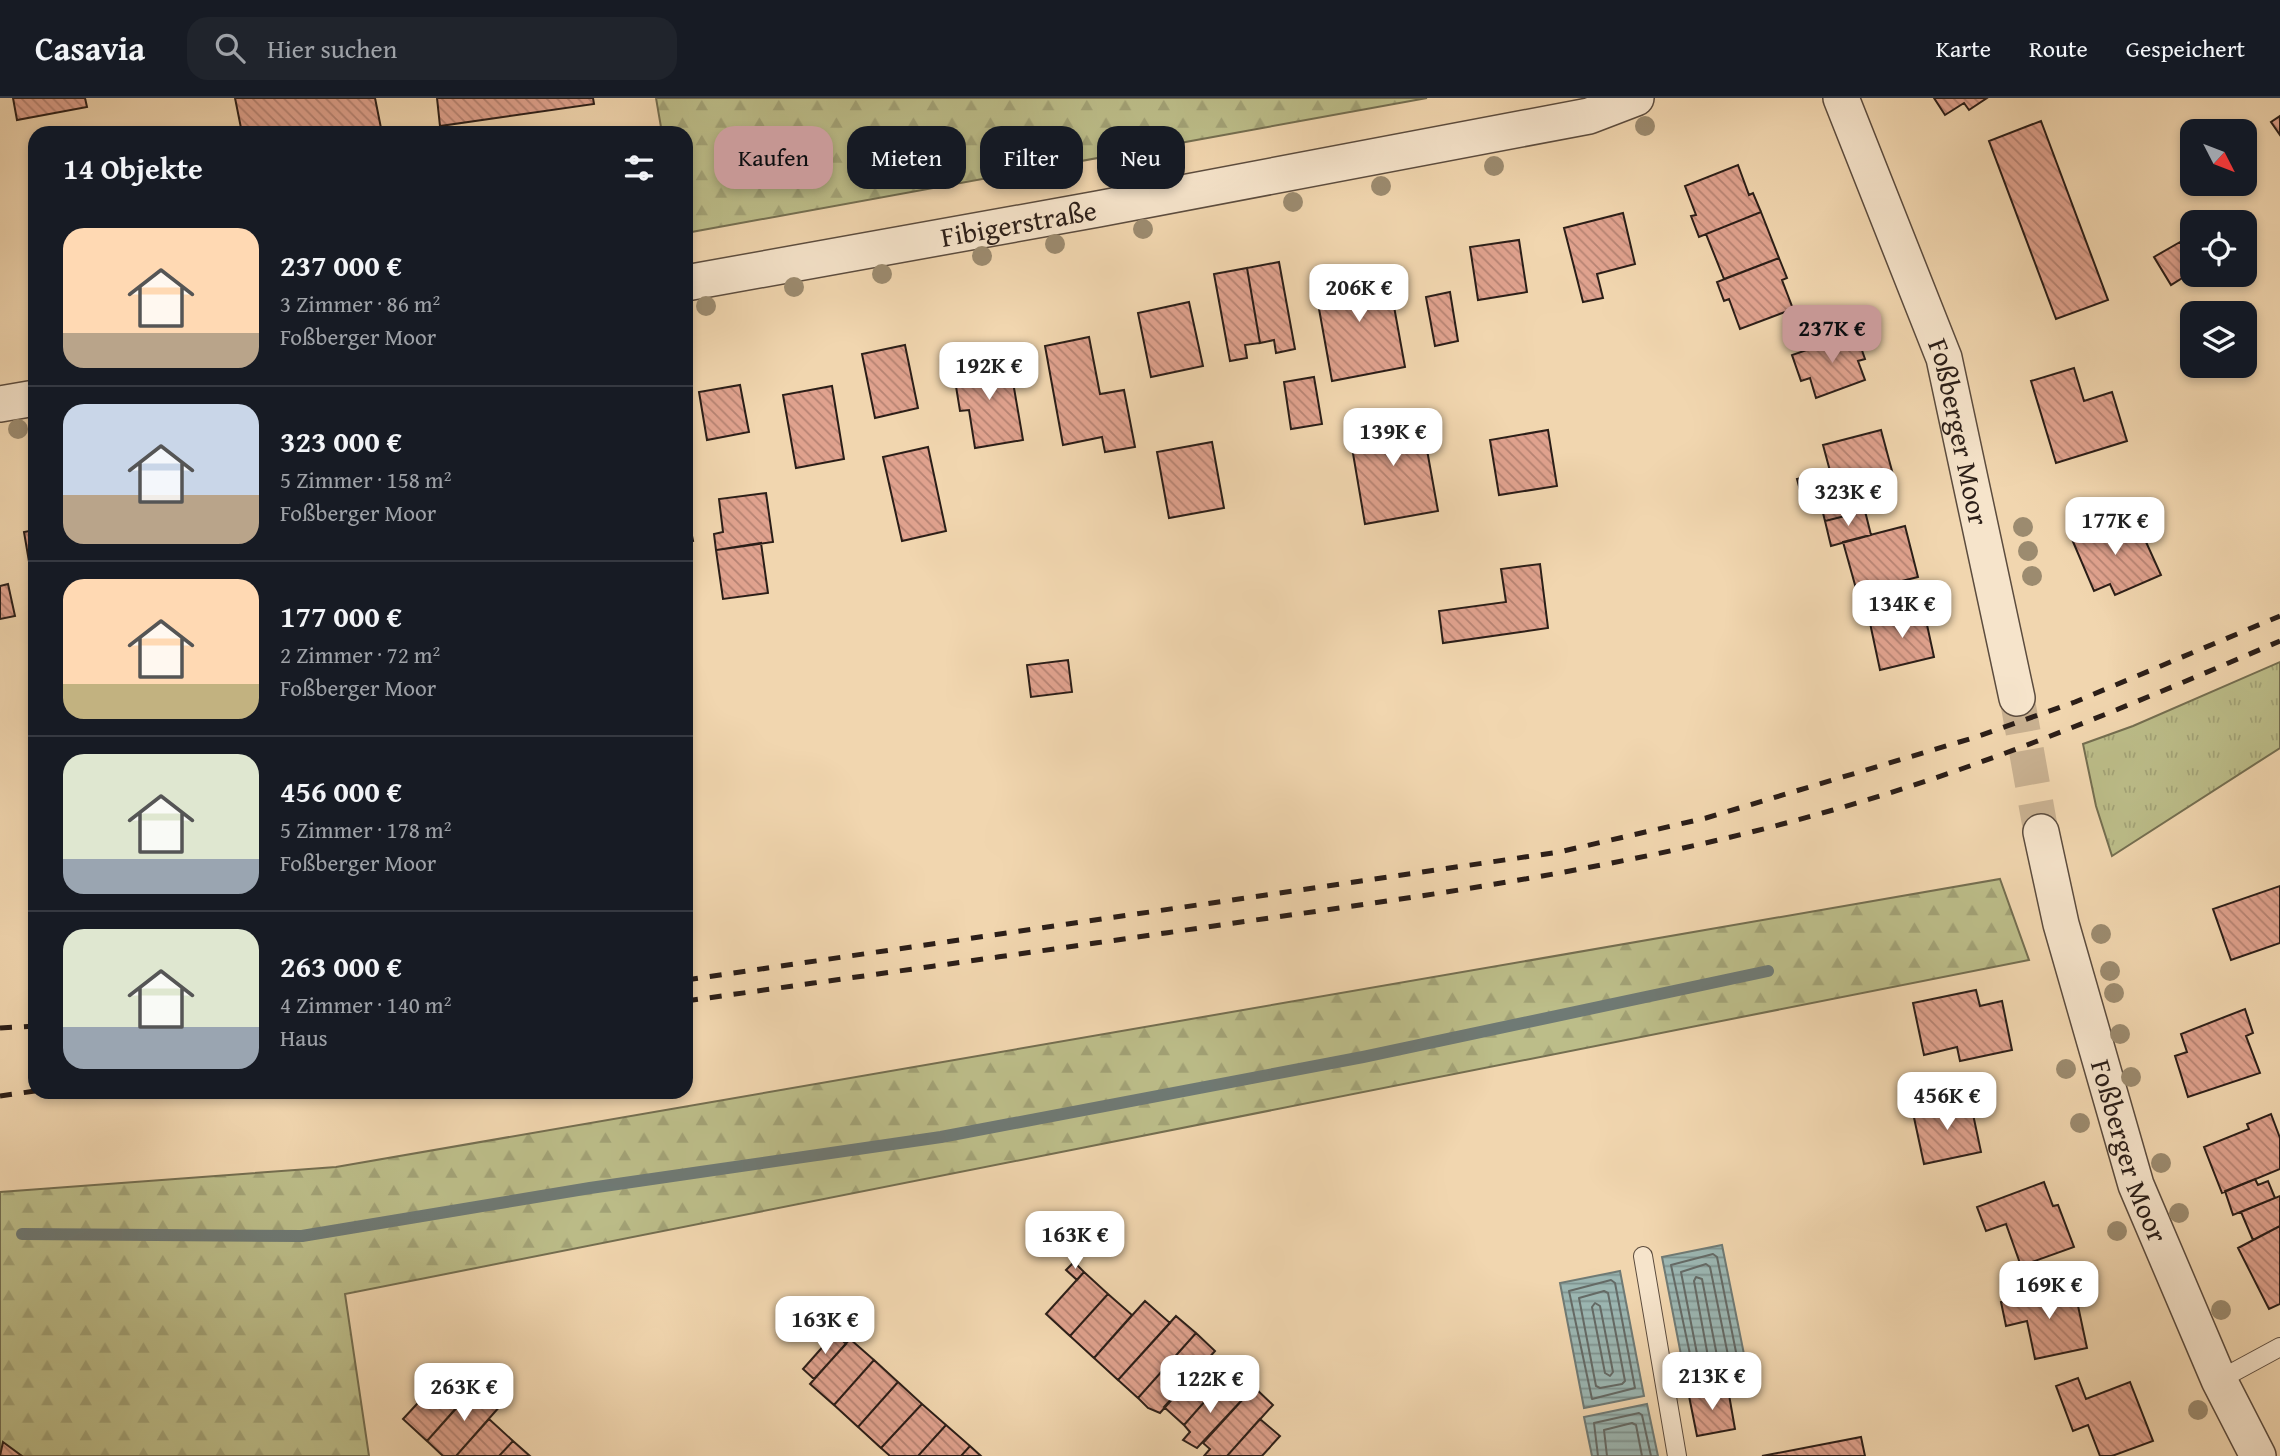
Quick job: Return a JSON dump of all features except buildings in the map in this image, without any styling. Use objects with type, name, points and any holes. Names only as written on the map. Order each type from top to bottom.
[{"type":"street","name":"Fibigerstraße","points":[[693,282],[1098,209],[1588,116],[1636,98]]},
{"type":"street","name":"Foßberger Moor","points":[[1841,98],[1944,358],[2017,698]]},
{"type":"street","points":[[0,404],[28,399]]},
{"type":"street","name":"Foßberger Moor","points":[[2041,832],[2062,924],[2136,1185],[2219,1380],[2255,1455]]},
{"type":"lane","points":[[1643,1256],[1677,1456]]},
{"type":"lane","points":[[2219,1380],[2280,1348]]},
{"type":"green space","points":[[656,98],[1427,98],[1185,142],[1185,126],[1097,126],[1097,158],[1083,161],[1083,126],[980,126],[980,179],[966,182],[966,126],[847,126],[847,189],[928,189],[693,232],[693,126],[661,126]]},
{"type":"green space","points":[[2280,662],[2280,748],[2112,856],[2096,806],[2083,744],[2133,726]]},
{"type":"green space","points":[[2000,879],[2029,960],[345,1294],[369,1456],[0,1456],[0,1192],[336,1167]]},
{"type":"water","points":[[1722,1245],[1750,1384],[1689,1396],[1662,1257]]},
{"type":"water","points":[[1620,1271],[1644,1396],[1584,1408],[1560,1283]]},
{"type":"water","points":[[1647,1404],[1658,1456],[1592,1456],[1584,1417]]},
{"type":"waterway","points":[[22,1234],[302,1236],[590,1188],[941,1137],[1363,1057],[1768,971]]},
{"type":"tunnel","points":[[2017,698],[2041,832]]},
{"type":"railway","points":[[693,979],[1559,852],[1706,818],[1976,737],[2075,702],[2280,616]]},
{"type":"railway","points":[[693,1000],[1390,901],[1613,863],[1687,847],[1833,810],[1947,774],[2115,711],[2280,641]]},
{"type":"railway","points":[[0,1028],[28,1026]]},
{"type":"railway","points":[[0,1096],[28,1092]]}]
